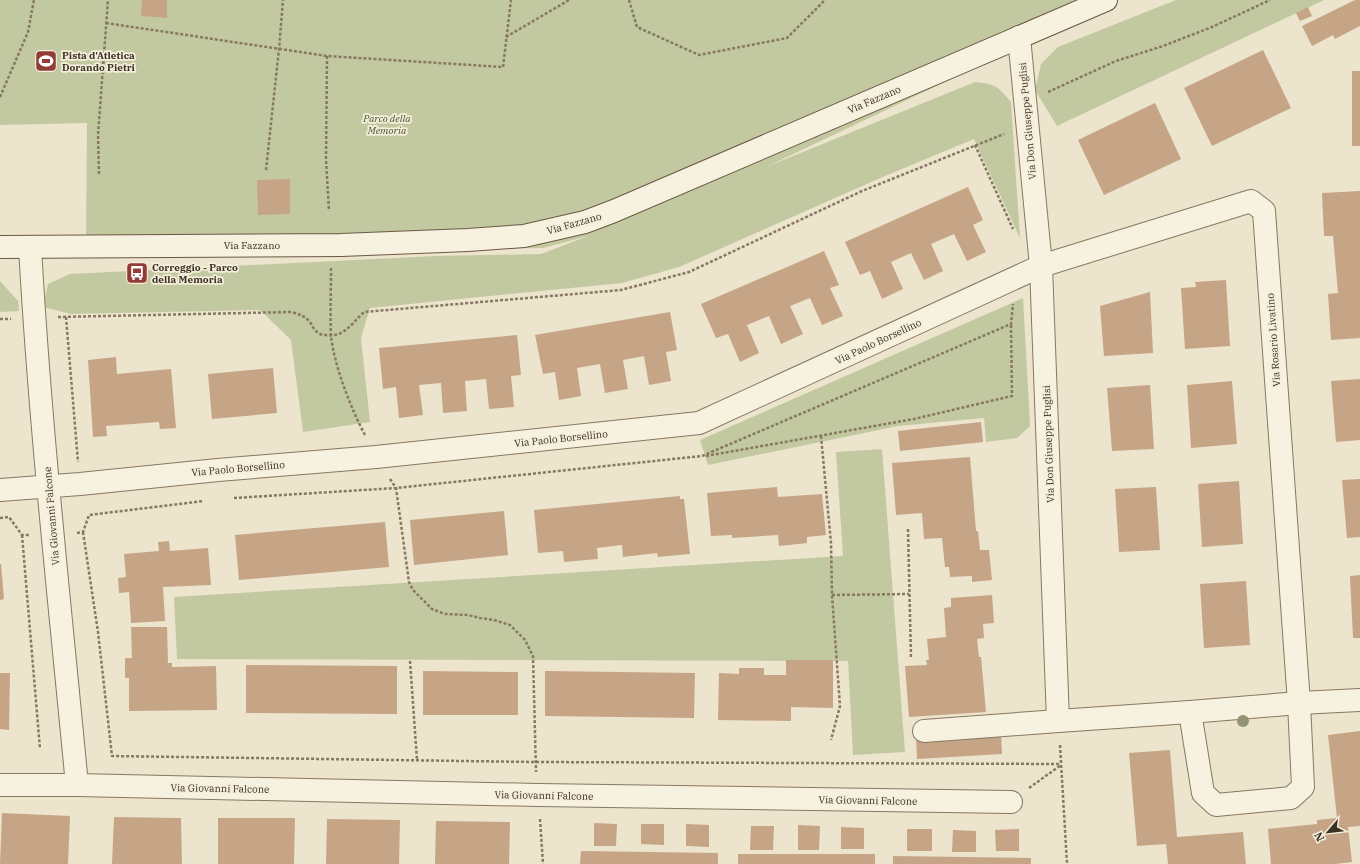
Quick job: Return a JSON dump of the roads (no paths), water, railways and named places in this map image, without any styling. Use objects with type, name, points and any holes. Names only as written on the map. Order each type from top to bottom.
[{"type":"street","name":"Via Fazzano","points":[[0,247],[341,245],[494,239],[524,236],[585,222],[614,211],[1106,0]]},
{"type":"street","name":"Via Don Giuseppe Puglisi","points":[[1019,37],[1041,266],[1058,720]]},
{"type":"street","name":"Via Rosario Livatino","points":[[1041,266],[1251,201],[1264,211],[1299,703]]},
{"type":"street","name":"Via Giovanni Falcone","points":[[30,247],[34,319],[52,534],[77,785]]},
{"type":"street","name":"Via Paolo Borsellino","points":[[0,490],[376,457],[699,423],[1041,266]]},
{"type":"street","points":[[924,731],[1058,720],[1360,700]]},
{"type":"street","points":[[1190,712],[1203,793],[1216,805],[1291,798],[1303,787],[1299,703]]},
{"type":"street","name":"Via Giovanni Falcone","points":[[0,785],[77,785],[538,795],[1011,802]]},
{"type":"place","name":"Pista d'Atletica Dorando Pietri","points":[[46,61]]},
{"type":"place","name":"Correggio - Parco della Memoria","points":[[137,273]]},
{"type":"park label","name":"Parco della Memoria","points":[[387,124]]}]
